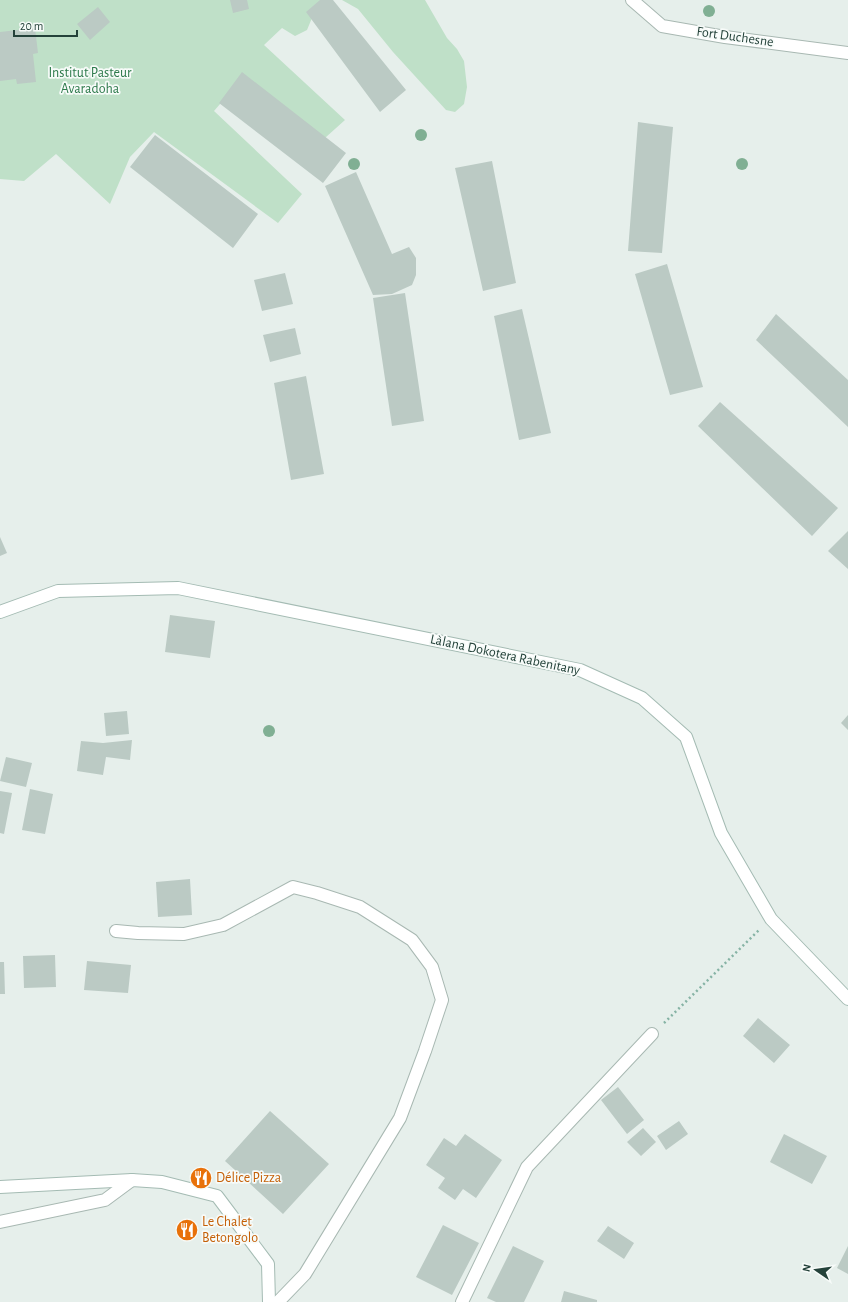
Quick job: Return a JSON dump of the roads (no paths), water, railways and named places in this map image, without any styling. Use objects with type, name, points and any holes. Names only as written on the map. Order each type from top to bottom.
[{"type":"street","name":"Fort Duchesne","points":[[632,0],[662,26],[725,37],[848,53]]},
{"type":"street","name":"Làlana Dokotera Rabenitany","points":[[0,612],[58,591],[178,588],[580,670],[642,698],[686,737],[721,832],[771,919],[848,998]]},
{"type":"street","points":[[116,931],[184,934],[223,925],[293,887],[360,907],[412,940],[432,967],[442,1000],[400,1118],[305,1274],[278,1302]]},
{"type":"street","points":[[462,1302],[527,1167],[652,1034]]},
{"type":"street","points":[[0,1187],[132,1180],[162,1182],[217,1196],[268,1264],[269,1302]]},
{"type":"street","points":[[0,1222],[105,1200],[132,1180]]},
{"type":"place","name":"Délice Pizza","points":[[201,1178]]},
{"type":"place","name":"Le Chalet Betongolo","points":[[187,1230]]},
{"type":"park label","name":"Institut Pasteur Avaradoha","points":[[90,82]]}]
